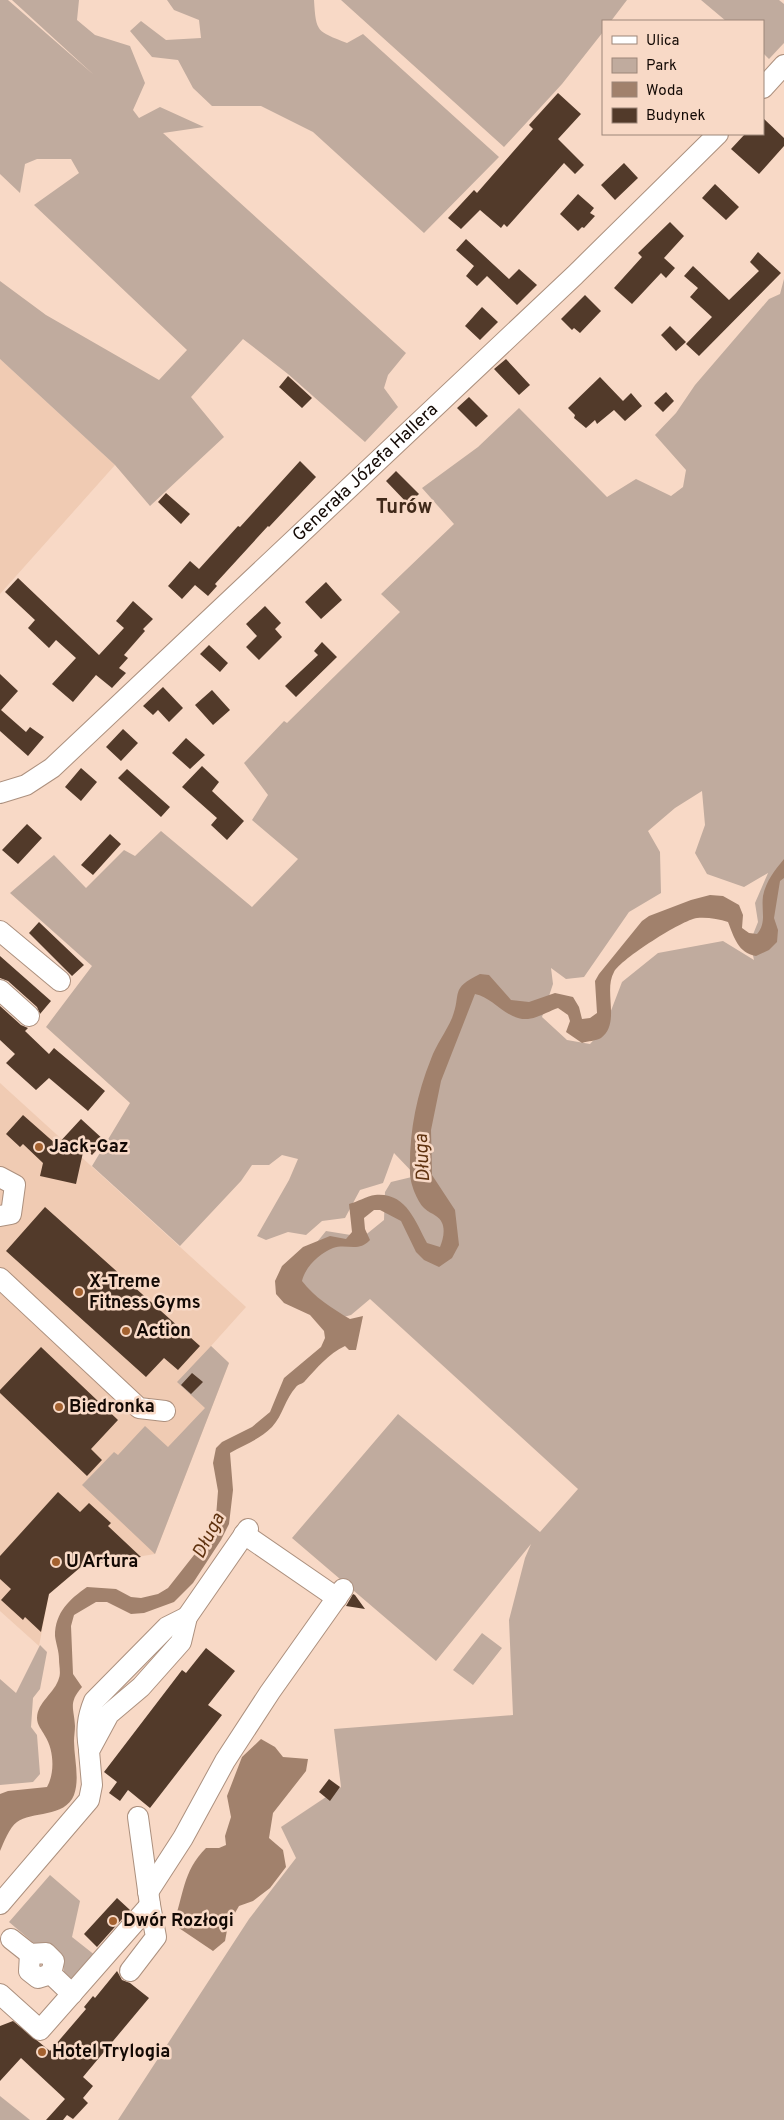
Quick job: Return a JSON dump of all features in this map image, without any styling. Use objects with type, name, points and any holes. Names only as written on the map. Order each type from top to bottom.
[{"type":"street","points":[[764,87],[784,65]]},
{"type":"street","name":"Generała Józefa Hallera","points":[[13,793],[52,768],[575,275],[717,135]]},
{"type":"street","points":[[0,931],[60,981]]},
{"type":"street","points":[[0,990],[29,1016]]},
{"type":"street","points":[[0,1177],[15,1185],[11,1214],[0,1216]]},
{"type":"street","points":[[0,1278],[139,1408],[165,1411]]},
{"type":"street","points":[[0,1904],[89,1800],[92,1785],[89,1751],[109,1714],[141,1687],[181,1642],[187,1617],[246,1532],[340,1593],[270,1692],[225,1761],[149,1898],[72,1994],[40,2030],[0,1994]]},
{"type":"street","points":[[130,1971],[156,1937],[138,1817]]},
{"type":"street","points":[[11,1940],[30,1954],[29,1971],[38,1978],[51,1974],[72,1994]]},
{"type":"shaded area","points":[[0,359],[115,465],[0,594]]},
{"type":"shaded area","points":[[0,1083],[246,1307],[211,1346],[229,1363],[155,1554],[82,1566],[49,1594],[39,1646],[0,1611]]},
{"type":"green space","points":[[0,0],[8,0],[94,75],[12,0],[79,0],[77,20],[95,35],[130,46],[145,83],[133,110],[139,118],[160,107],[204,127],[163,133],[406,353],[388,375],[384,388],[398,407],[365,442],[288,374],[243,339],[191,397],[224,437],[150,506],[115,465],[0,359],[0,281],[46,315],[159,380],[187,350],[34,205],[79,173],[71,159],[37,159],[25,164],[20,193],[0,174]]},
{"type":"green space","points":[[167,0],[314,0],[317,25],[324,33],[347,43],[363,34],[499,157],[424,233],[313,132],[261,106],[212,106],[193,88],[178,60],[152,57],[130,31],[141,21],[166,40],[201,38],[199,20],[174,10]]},
{"type":"green space","points":[[341,0],[627,0],[612,20],[602,20],[602,33],[562,84],[504,147]]},
{"type":"green space","points":[[701,0],[779,0],[784,4],[784,43],[769,59],[764,54],[764,20],[725,20]]},
{"type":"green space","points":[[784,279],[784,2120],[118,2120],[249,1919],[296,1858],[281,1827],[341,1787],[334,1729],[513,1715],[509,1620],[525,1558],[531,1544],[436,1661],[292,1538],[398,1414],[540,1532],[578,1489],[370,1299],[351,1315],[340,1318],[291,1274],[326,1231],[363,1237],[384,1220],[385,1192],[391,1182],[416,1176],[394,1153],[383,1183],[360,1190],[345,1218],[322,1221],[306,1235],[288,1232],[266,1240],[257,1236],[289,1180],[298,1159],[282,1155],[269,1165],[252,1165],[241,1181],[180,1246],[92,1166],[130,1103],[46,1027],[92,966],[10,893],[54,855],[86,888],[124,850],[135,856],[161,831],[252,907],[298,859],[252,820],[268,795],[244,763],[284,721],[287,723],[400,612],[381,594],[454,524],[422,488],[478,447],[519,408],[607,497],[636,479],[671,496],[683,487],[686,470],[655,435],[676,413],[695,385],[769,299],[780,294]],"holes":[[[702,791],[705,825],[695,853],[707,874],[744,887],[768,873],[755,903],[758,922],[750,942],[754,960],[723,941],[658,953],[622,982],[604,1029],[590,1044],[567,1040],[542,1017],[553,984],[551,968],[566,979],[584,977],[629,912],[661,893],[660,852],[648,831],[675,808]]]},
{"type":"green space","points":[[211,1346],[229,1363],[155,1554],[82,1485],[114,1452],[118,1455],[145,1426],[168,1447],[205,1408],[177,1382]]},
{"type":"green space","points":[[482,1633],[502,1648],[473,1685],[453,1670]]},
{"type":"green space","points":[[40,1645],[47,1652],[40,1689],[33,1698],[31,1727],[37,1735],[40,1774],[33,1782],[0,1785],[0,1679],[16,1693]]},
{"type":"green space","points":[[50,1875],[80,1901],[72,1937],[96,1956],[74,1983],[64,1975],[63,1960],[36,1945],[9,1922]]},
{"type":"green space","points":[[0,2096],[30,2120],[0,2120]]},
{"type":"water","name":"Długa","points":[[784,859],[784,878],[780,881],[774,918],[778,930],[777,942],[769,950],[756,956],[745,952],[738,944],[728,922],[709,918],[697,918],[679,925],[639,950],[614,972],[610,988],[610,1024],[607,1032],[599,1039],[582,1043],[566,1032],[570,1021],[568,1015],[558,1008],[536,1017],[520,1019],[507,1013],[488,999],[475,994],[441,1081],[431,1130],[432,1175],[455,1210],[459,1245],[452,1258],[439,1267],[424,1260],[416,1252],[401,1221],[380,1210],[374,1210],[364,1218],[365,1229],[370,1240],[366,1244],[357,1247],[343,1246],[328,1250],[318,1257],[306,1271],[302,1281],[318,1297],[350,1319],[363,1316],[356,1350],[349,1350],[345,1346],[328,1357],[304,1382],[296,1387],[272,1427],[257,1439],[230,1453],[233,1490],[229,1524],[221,1540],[193,1583],[174,1602],[144,1613],[131,1614],[107,1602],[96,1602],[74,1615],[71,1626],[73,1674],[82,1687],[73,1702],[77,1775],[74,1795],[70,1802],[56,1811],[31,1816],[17,1822],[9,1831],[0,1851],[0,1794],[8,1791],[47,1787],[50,1781],[52,1755],[37,1718],[40,1707],[60,1676],[55,1636],[61,1613],[69,1601],[87,1587],[116,1589],[131,1597],[141,1598],[158,1594],[168,1588],[194,1555],[216,1517],[218,1491],[213,1463],[216,1448],[222,1442],[252,1427],[270,1412],[284,1378],[321,1347],[325,1338],[324,1331],[310,1315],[284,1303],[276,1294],[275,1281],[282,1266],[303,1247],[330,1236],[346,1239],[352,1232],[349,1204],[375,1195],[386,1195],[402,1203],[413,1217],[427,1243],[440,1247],[443,1239],[442,1222],[421,1205],[410,1177],[412,1130],[421,1087],[433,1054],[452,1018],[460,988],[470,979],[480,974],[489,975],[511,1000],[529,1002],[555,993],[573,997],[579,1007],[582,1019],[590,1018],[597,1013],[595,981],[642,921],[649,916],[691,900],[710,895],[723,896],[739,905],[743,915],[742,928],[749,933],[757,934],[763,921],[763,896],[766,885]]},
{"type":"water","points":[[261,1739],[275,1747],[283,1757],[308,1759],[306,1771],[273,1813],[269,1838],[283,1850],[286,1867],[270,1888],[253,1901],[239,1906],[228,1925],[225,1941],[213,1951],[173,1924],[188,1875],[198,1857],[206,1848],[219,1848],[226,1845],[225,1836],[231,1817],[227,1796],[242,1757]]},
{"type":"building","points":[[558,93],[581,114],[558,139],[584,165],[575,174],[564,163],[507,227],[504,224],[501,228],[480,210],[461,229],[448,218],[474,190],[477,193],[533,129],[529,125]]},
{"type":"building","points":[[764,119],[784,138],[784,146],[759,174],[731,149],[744,135],[764,135]]},
{"type":"building","points":[[624,163],[638,178],[615,200],[601,185]]},
{"type":"building","points":[[715,184],[739,207],[726,220],[702,198]]},
{"type":"building","points":[[578,194],[594,208],[590,213],[595,216],[584,228],[582,227],[578,231],[560,214]]},
{"type":"building","points":[[670,222],[684,236],[664,258],[675,268],[666,278],[661,273],[632,304],[614,288],[642,257],[638,253]]},
{"type":"building","points":[[466,239],[509,279],[519,269],[537,285],[517,305],[487,276],[477,286],[466,276],[474,266],[456,250]]},
{"type":"building","points":[[758,252],[781,273],[699,356],[686,344],[712,317],[690,297],[698,288],[684,276],[693,266],[729,300],[759,271],[750,262]]},
{"type":"building","points":[[585,295],[601,311],[580,333],[574,328],[572,330],[561,319]]},
{"type":"building","points":[[482,307],[498,322],[480,340],[465,326]]},
{"type":"building","points":[[670,326],[686,342],[676,351],[661,335]]},
{"type":"building","points":[[506,359],[530,385],[519,395],[494,369]]},
{"type":"building","points":[[288,376],[312,398],[302,408],[279,387]]},
{"type":"building","points":[[600,377],[623,401],[631,393],[642,406],[625,421],[614,410],[597,424],[595,420],[586,428],[574,418],[575,415],[568,408]]},
{"type":"building","points":[[666,392],[674,401],[663,412],[654,403]]},
{"type":"building","points":[[469,397],[488,416],[476,427],[457,408]]},
{"type":"building","points":[[300,461],[316,477],[215,584],[217,586],[208,596],[195,585],[182,599],[168,586],[190,561],[199,569]]},
{"type":"building","points":[[396,471],[419,494],[408,504],[386,481]]},
{"type":"building","points":[[166,493],[190,514],[181,524],[158,502]]},
{"type":"building","points":[[18,578],[99,655],[124,628],[116,621],[133,601],[153,619],[143,629],[145,631],[124,655],[128,658],[119,668],[126,673],[112,688],[96,675],[73,702],[52,684],[76,658],[56,640],[49,648],[28,628],[35,620],[5,592]]},
{"type":"building","points":[[326,582],[342,600],[321,619],[305,602]]},
{"type":"building","points":[[265,606],[281,623],[275,629],[282,637],[259,660],[246,647],[257,636],[246,624]]},
{"type":"building","points":[[322,642],[337,657],[296,697],[285,686],[318,655],[314,651]]},
{"type":"building","points":[[209,645],[228,663],[220,672],[200,654]]},
{"type":"building","points":[[0,674],[18,691],[1,710],[26,732],[30,727],[44,737],[28,756],[0,731]]},
{"type":"building","points":[[163,687],[183,708],[169,722],[158,710],[153,715],[143,706]]},
{"type":"building","points":[[212,690],[230,710],[213,725],[195,705]]},
{"type":"building","points":[[123,729],[138,743],[121,761],[106,747]]},
{"type":"building","points":[[186,738],[205,755],[190,769],[172,753]]},
{"type":"building","points":[[202,766],[219,782],[212,791],[244,821],[227,840],[211,825],[217,818],[182,787]]},
{"type":"building","points":[[81,768],[97,782],[81,801],[65,787]]},
{"type":"building","points":[[127,769],[170,807],[161,817],[118,778]]},
{"type":"building","points":[[27,824],[42,838],[18,864],[2,850]]},
{"type":"building","points":[[110,834],[121,844],[93,875],[81,865]]},
{"type":"building","points":[[39,922],[84,965],[72,976],[29,933]]},
{"type":"building","points":[[0,956],[51,1001],[40,1014],[37,1007],[8,981],[0,978]]},
{"type":"building","points":[[0,1006],[21,1025],[28,1028],[25,1031],[49,1054],[54,1048],[105,1091],[88,1111],[49,1078],[36,1090],[6,1063],[15,1054],[0,1040]]},
{"type":"building","points":[[23,1115],[57,1145],[81,1119],[105,1141],[92,1155],[84,1148],[76,1184],[40,1176],[43,1163],[23,1144],[20,1147],[6,1134]]},
{"type":"building","points":[[45,1207],[200,1346],[178,1370],[164,1358],[146,1377],[6,1251]]},
{"type":"building","name":"Biedronka","points":[[41,1347],[118,1420],[91,1449],[102,1460],[87,1476],[0,1393],[0,1390]]},
{"type":"building","points":[[192,1373],[203,1382],[191,1394],[181,1385]]},
{"type":"building","name":"U Artura","points":[[58,1492],[80,1512],[89,1503],[111,1523],[108,1526],[141,1557],[82,1566],[49,1594],[41,1632],[25,1617],[23,1620],[1,1600],[11,1589],[0,1579],[0,1556]]},
{"type":"building","points":[[353,1594],[355,1595],[365,1609],[346,1606]]},
{"type":"building","points":[[206,1648],[235,1671],[208,1705],[222,1715],[150,1808],[128,1790],[120,1801],[109,1793],[117,1782],[104,1772],[182,1670],[186,1673]]},
{"type":"building","points":[[329,1779],[340,1787],[330,1801],[319,1792]]},
{"type":"building","name":"Dwór Rozłogi","points":[[117,1898],[130,1910],[97,1947],[84,1934]]},
{"type":"building","points":[[117,1971],[122,1980],[130,1983],[149,1998],[83,2077],[93,2086],[83,2098],[88,2103],[73,2119],[67,2115],[63,2120],[46,2120],[65,2099],[21,2058],[0,2081],[0,2026],[13,2021],[50,2051],[86,2009],[84,2007],[93,1996],[95,1998]]},
{"type":"place","name":"Jack-Gaz","points":[[39,1147]]},
{"type":"place","name":"X-Treme Fitness Gyms","points":[[79,1292]]},
{"type":"place","name":"Action","points":[[126,1331]]},
{"type":"place","name":"Biedronka","points":[[59,1407]]},
{"type":"place","name":"U Artura","points":[[56,1562]]},
{"type":"place","name":"Dwór Rozłogi","points":[[113,1921]]},
{"type":"place","name":"Hotel Trylogia","points":[[42,2052]]},
{"type":"district","name":"Turów","points":[[404,508]]}]
